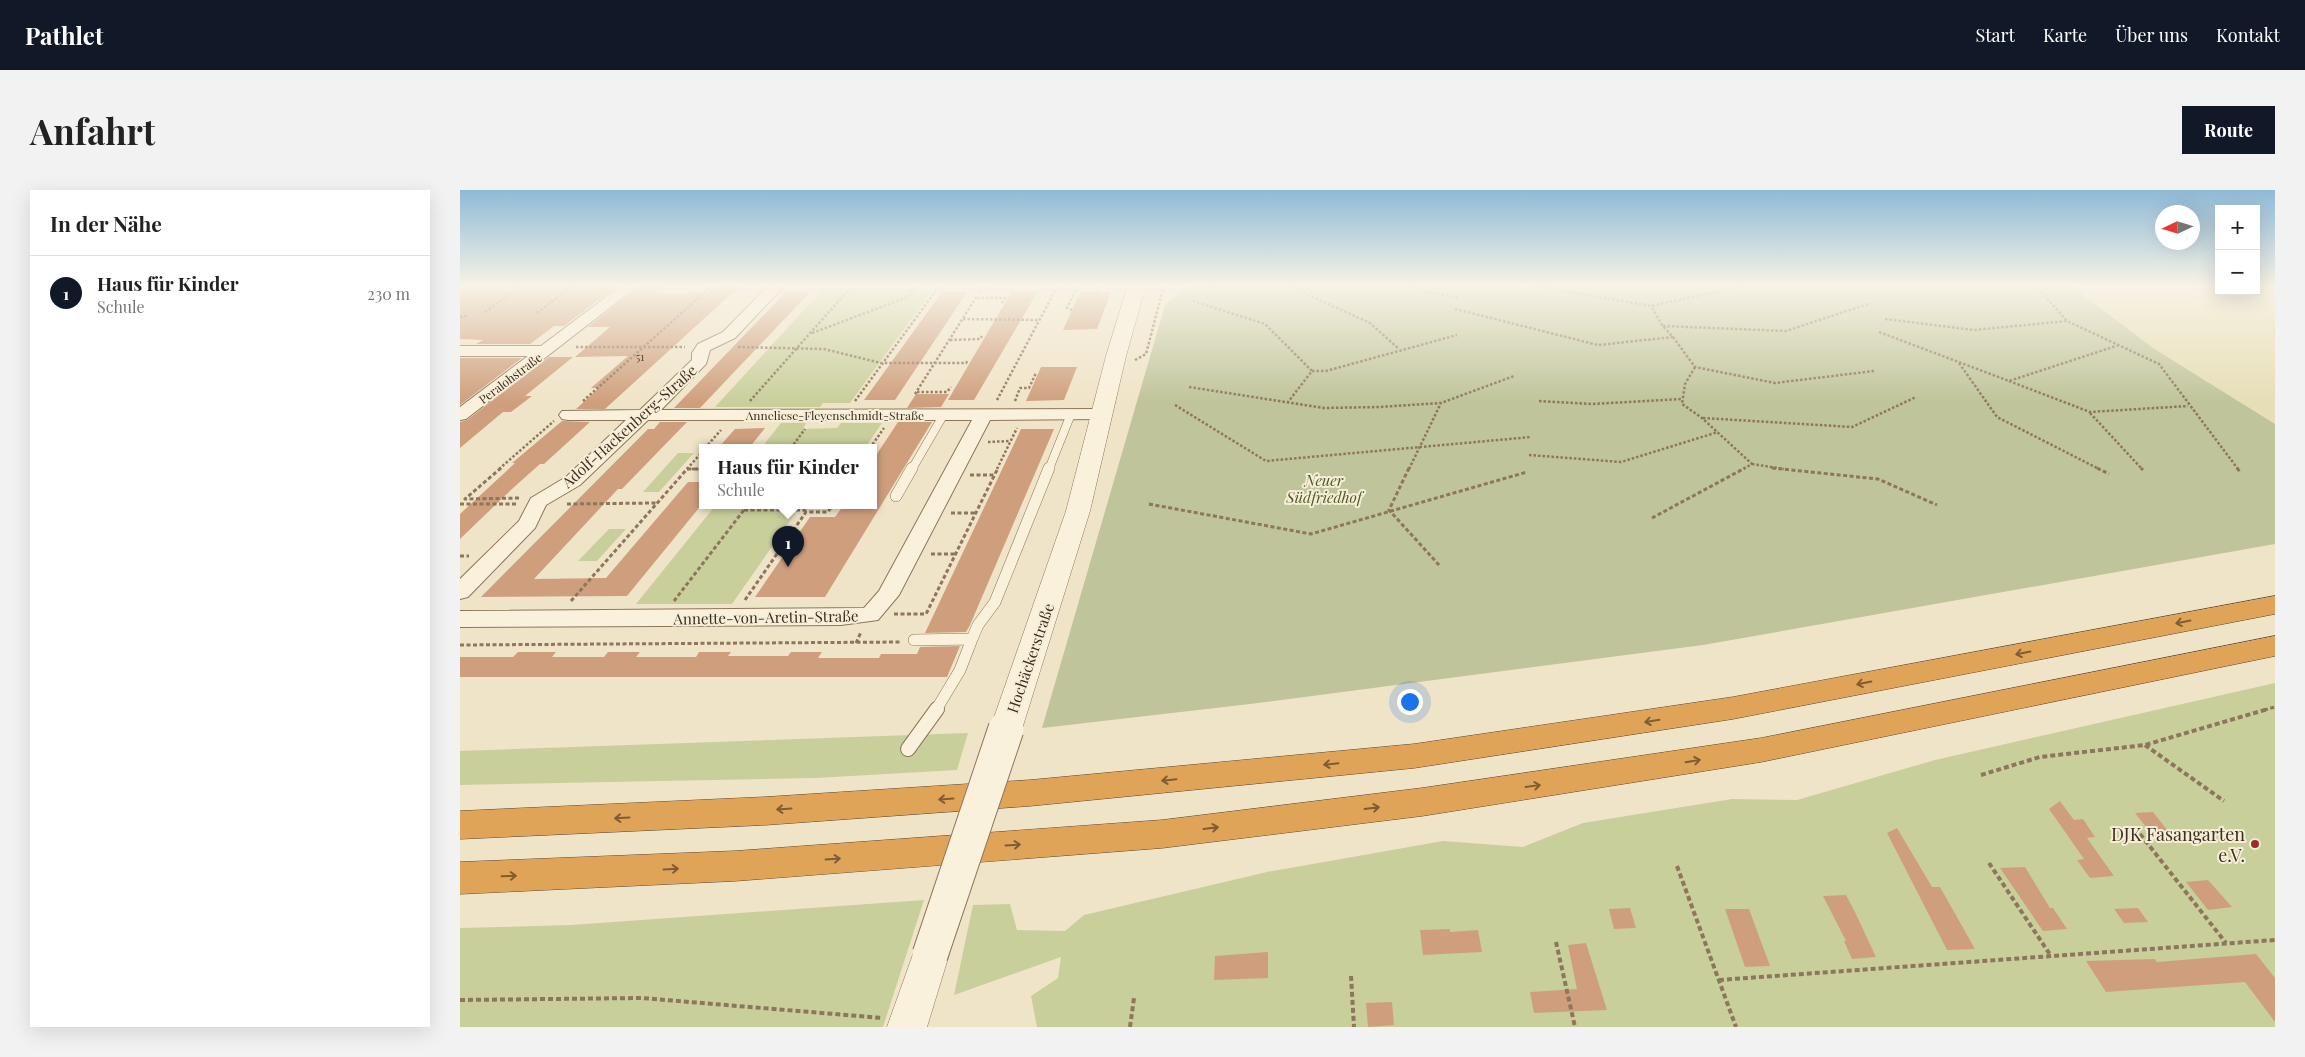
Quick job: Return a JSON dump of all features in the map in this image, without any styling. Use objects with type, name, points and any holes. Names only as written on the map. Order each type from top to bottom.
[{"type":"highway","points":[[460,825],[765,811],[1030,794],[1414,756],[1733,708],[2275,605]]},
{"type":"highway","points":[[460,878],[735,866],[1162,834],[1412,804],[1761,750],[2275,646]]},
{"type":"street","name":"Peralohstraße","points":[[460,415],[581,324]]},
{"type":"street","name":"Adolf-Hackenberg-Straße","points":[[542,500],[573,481],[642,415],[654,408],[700,361],[700,353],[704,347],[729,334],[739,324]]},
{"type":"street","name":"Hochäckerstraße","points":[[909,1023],[1078,511],[1126,324]]},
{"type":"street","points":[[460,350],[548,349]]},
{"type":"street","name":"Anneliese-Fleyenschmidt-Straße","points":[[568,415],[642,415],[741,410],[845,415],[1102,414]]},
{"type":"street","name":"Annette-von-Aretin-Straße","points":[[460,619],[870,615],[888,595],[984,414]]},
{"type":"street","points":[[460,592],[528,524],[532,511],[542,500]]},
{"type":"lane","points":[[896,496],[944,414]]},
{"type":"lane","points":[[908,749],[944,700],[962,668],[978,625],[995,602],[1071,414]]},
{"type":"lane","points":[[914,640],[972,639]]},
{"type":"path","points":[[542,500],[465,499],[558,417],[568,415],[670,324]]},
{"type":"path","points":[[709,444],[819,324]]},
{"type":"path","points":[[810,334],[836,324]]},
{"type":"path","points":[[845,415],[910,324]]},
{"type":"path","points":[[951,387],[947,392],[916,393],[959,324]]},
{"type":"path","points":[[984,414],[994,405],[1038,324]]},
{"type":"path","points":[[1132,362],[1146,354],[1154,324]]},
{"type":"path","points":[[1265,324],[1312,371],[1326,371],[1399,349],[1457,335]]},
{"type":"path","points":[[1371,324],[1399,349]]},
{"type":"path","points":[[1515,324],[1598,345],[1673,338]]},
{"type":"path","points":[[1662,326],[1770,332],[1786,331],[1808,324]]},
{"type":"path","points":[[1921,324],[1974,330],[2035,324]]},
{"type":"path","points":[[2074,324],[2159,364],[2188,406],[2240,472]]},
{"type":"path","points":[[1662,326],[1695,367],[1776,383],[1874,371]]},
{"type":"path","points":[[1879,332],[2090,412],[2188,406]]},
{"type":"path","points":[[950,340],[980,338],[982,336]]},
{"type":"path","points":[[2009,381],[2120,345]]},
{"type":"path","points":[[548,349],[798,347],[824,349],[881,363],[966,363],[968,360]]},
{"type":"path","points":[[1958,362],[1997,417],[2109,474]]},
{"type":"path","points":[[1695,367],[1690,372],[1681,398],[1682,404],[1702,418],[1752,464],[1764,467],[1878,479],[1937,505]]},
{"type":"path","points":[[1288,402],[1312,371]]},
{"type":"path","points":[[1011,408],[1020,388],[1029,388],[1036,373]]},
{"type":"path","points":[[1189,387],[1324,408],[1441,403],[1514,376]]},
{"type":"path","points":[[1702,418],[1852,427],[1916,397]]},
{"type":"path","points":[[1539,401],[1594,404],[1681,398]]},
{"type":"path","points":[[1389,510],[1441,403]]},
{"type":"path","points":[[1175,405],[1266,461],[1420,449],[1531,437]]},
{"type":"path","points":[[2090,412],[2143,470]]},
{"type":"path","points":[[926,614],[1020,422]]},
{"type":"path","points":[[793,444],[805,429]]},
{"type":"path","points":[[1529,455],[1621,462],[1718,432]]},
{"type":"path","points":[[556,618],[699,455]]},
{"type":"path","points":[[1652,518],[1752,464]]},
{"type":"path","points":[[687,469],[699,469]]},
{"type":"path","points":[[1149,504],[1311,534],[1389,510],[1527,472]]},
{"type":"path","points":[[460,505],[531,504],[542,500]]},
{"type":"path","points":[[566,504],[656,503]]},
{"type":"path","points":[[673,602],[743,510],[828,512],[830,509]]},
{"type":"path","points":[[1389,510],[1439,565]]},
{"type":"path","points":[[733,617],[806,512]]},
{"type":"path","points":[[460,644],[846,643],[904,642],[914,640]]},
{"type":"path","points":[[1981,775],[2040,757],[2145,745],[2275,707]]},
{"type":"path","points":[[2145,745],[2224,801]]},
{"type":"path","points":[[2140,834],[2227,943]]},
{"type":"path","points":[[1989,863],[2052,956]]},
{"type":"path","points":[[1677,866],[1736,1027]]},
{"type":"path","points":[[1720,980],[2275,940]]},
{"type":"path","points":[[1556,942],[1575,1027]]},
{"type":"path","points":[[1351,976],[1354,1027]]},
{"type":"path","points":[[460,1000],[642,998],[909,1023]]},
{"type":"path","points":[[1130,1027],[1134,998]]},
{"type":"shaded area","points":[[2121,324],[2275,324],[2275,424],[2153,348]]},
{"type":"green space","points":[[791,324],[908,324],[850,403],[823,403],[820,407],[715,407]]},
{"type":"green space","name":"Neuer Südfriedhof","points":[[1159,324],[2121,324],[2153,348],[2275,424],[2275,544],[1703,645],[1250,704],[1042,728]]},
{"type":"green space","points":[[781,423],[806,423],[803,429],[837,428],[841,423],[882,423],[868,444],[764,444]]},
{"type":"green space","points":[[678,453],[694,453],[659,492],[643,492]]},
{"type":"green space","points":[[713,509],[798,509],[732,604],[636,604]]},
{"type":"green space","points":[[609,529],[626,529],[597,561],[578,561]]},
{"type":"green space","points":[[2275,683],[2275,1027],[1037,1027],[1031,996],[1058,978],[1061,957],[954,995],[973,905],[1010,904],[1017,930],[1065,931],[1084,915],[1267,872],[1443,841],[1523,847],[1583,823],[1732,799],[1797,800],[1935,760]]},
{"type":"green space","points":[[968,733],[957,770],[816,778],[460,785],[460,751]]},
{"type":"green space","points":[[924,900],[883,1027],[460,1027],[460,928],[571,925]]},
{"type":"building","points":[[460,324],[567,324],[564,326],[554,326],[530,344],[476,344],[483,340],[460,339]]},
{"type":"building","points":[[592,324],[698,324],[605,409],[576,409],[599,388],[591,388],[628,356],[575,357],[610,327],[588,327]]},
{"type":"building","points":[[755,324],[780,324],[700,408],[674,408]]},
{"type":"building","points":[[919,324],[946,324],[895,400],[864,400]]},
{"type":"building","points":[[993,324],[1019,324],[974,400],[948,400]]},
{"type":"building","points":[[1066,324],[1099,324],[1097,329],[1063,330]]},
{"type":"building","points":[[549,357],[573,357],[525,396],[532,396],[511,412],[503,412],[460,448],[460,422],[467,420]]},
{"type":"building","points":[[460,358],[522,358],[460,405]]},
{"type":"building","points":[[1041,367],[1077,367],[1064,400],[1026,401]]},
{"type":"building","points":[[916,394],[949,394],[941,407],[907,408]]},
{"type":"building","points":[[562,421],[590,422],[544,464],[540,464],[512,489],[460,539],[460,514],[515,463],[512,463]]},
{"type":"building","points":[[660,422],[687,422],[622,489],[618,489],[534,579],[606,578],[688,482],[699,482],[699,508],[627,596],[481,597],[648,429],[654,429]]},
{"type":"building","points":[[898,422],[932,422],[825,597],[755,597],[810,517],[835,517],[841,509],[877,509],[877,454]]},
{"type":"building","points":[[765,428],[752,444],[722,444],[735,429]]},
{"type":"building","points":[[1021,429],[1054,429],[970,625],[966,632],[925,633]]},
{"type":"building","points":[[960,646],[947,677],[460,677],[460,657],[513,657],[518,652],[556,652],[552,657],[604,657],[608,652],[640,652],[636,657],[696,657],[699,652],[731,652],[728,656],[788,656],[791,652],[822,652],[818,658],[879,658],[881,654],[917,654],[920,647]]},
{"type":"building","points":[[2060,801],[2074,820],[2083,819],[2095,837],[2087,838],[2114,876],[2090,878],[2077,860],[2084,859],[2049,809]]},
{"type":"building","points":[[2153,812],[2168,831],[2150,832],[2135,813]]},
{"type":"building","points":[[1897,828],[1932,887],[1940,887],[1975,949],[1947,950],[1887,833]]},
{"type":"building","points":[[2025,867],[2050,908],[2053,908],[2067,929],[2043,931],[2000,868]]},
{"type":"building","points":[[2208,880],[2232,907],[2208,910],[2186,882]]},
{"type":"building","points":[[1846,895],[1876,957],[1852,959],[1844,941],[1846,941],[1823,896]]},
{"type":"building","points":[[1630,908],[1636,928],[1614,929],[1609,909]]},
{"type":"building","points":[[2138,908],[2148,922],[2124,923],[2114,909]]},
{"type":"building","points":[[1725,909],[1749,909],[1770,966],[1745,967]]},
{"type":"building","points":[[1450,929],[1450,932],[1478,930],[1482,952],[1423,955],[1420,930]]},
{"type":"building","points":[[1586,943],[1607,1010],[1534,1013],[1530,992],[1577,989],[1568,945]]},
{"type":"building","points":[[1268,952],[1268,978],[1214,980],[1215,956]]},
{"type":"building","points":[[2256,954],[2275,978],[2275,1022],[2245,982],[2106,992],[2086,961],[2155,959],[2157,962]]},
{"type":"building","points":[[1392,1002],[1394,1025],[1368,1027],[1366,1003]]},
{"type":"place","name":"Haus für Kinder","points":[[788,567]]},
{"type":"place","name":"DJK Fasangarten e.V.","points":[[2255,844]]}]
